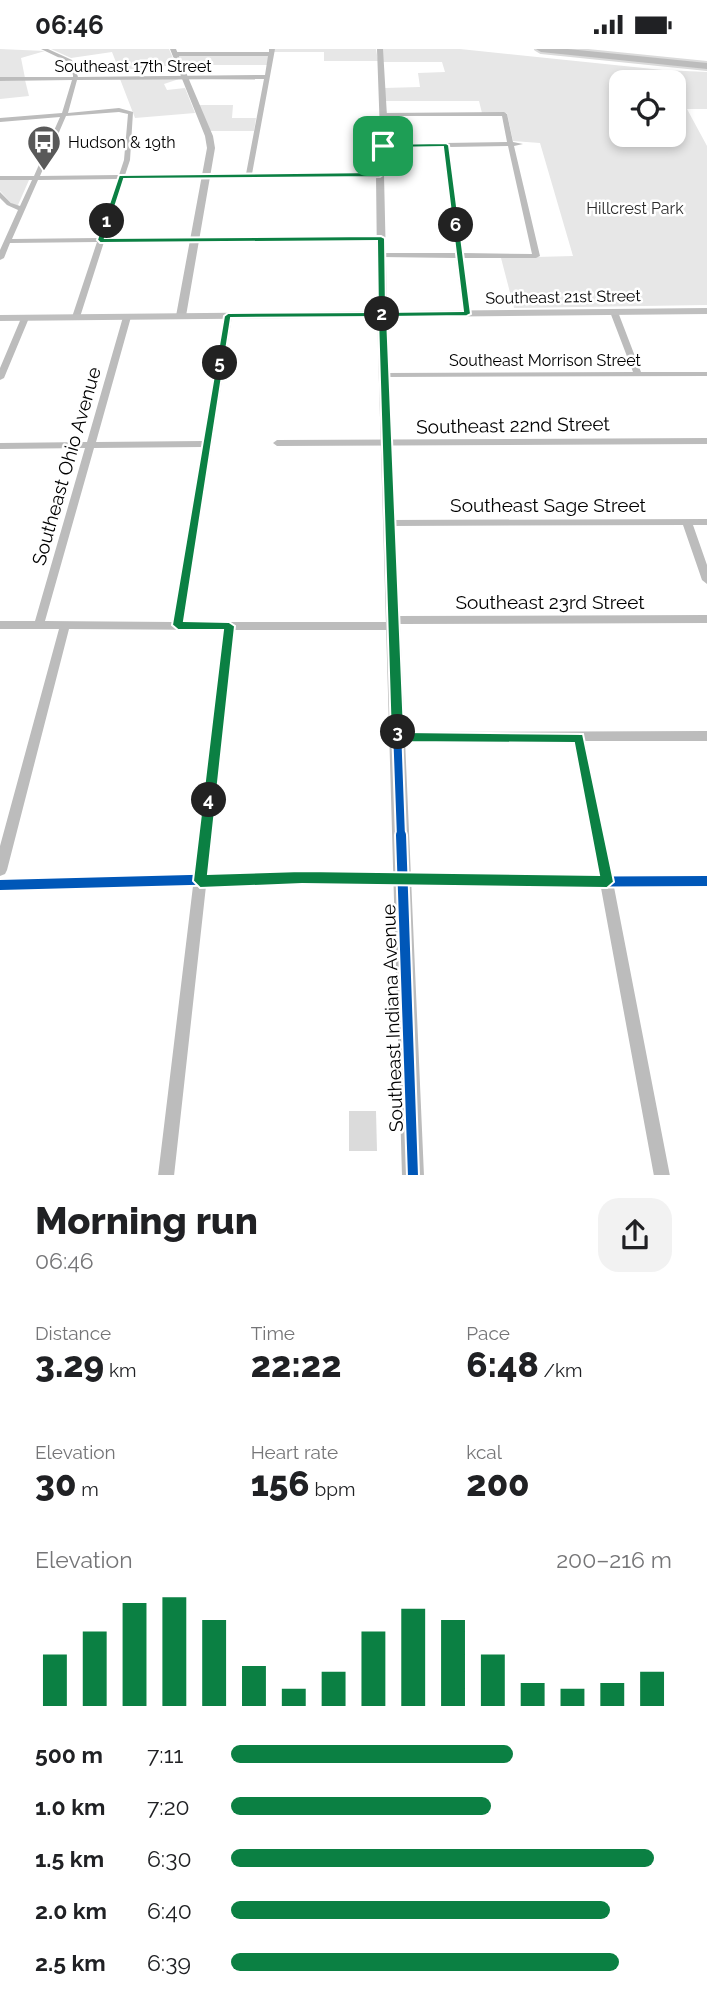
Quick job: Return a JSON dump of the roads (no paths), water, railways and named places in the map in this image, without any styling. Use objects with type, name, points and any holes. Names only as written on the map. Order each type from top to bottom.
[{"type":"highway","points":[[541,49],[707,65]]},
{"type":"highway","points":[[571,49],[707,65]]},
{"type":"main road","name":"Southeast 21st Street","points":[[0,318],[707,311]]},
{"type":"street","points":[[0,258],[64,114],[75,79],[73,64],[48,49]]},
{"type":"street","name":"Southeast Indiana Avenue","points":[[380,49],[383,115],[380,174],[382,315],[413,1175]]},
{"type":"street","points":[[181,316],[211,142],[174,51],[272,52],[249,176]]},
{"type":"street","name":"Southeast 17th Street","points":[[0,79],[267,77]]},
{"type":"street","points":[[0,120],[64,114],[131,113],[131,138],[121,177],[76,317]]},
{"type":"street","points":[[382,255],[536,256],[504,114],[383,115]]},
{"type":"street","points":[[383,146],[520,144]]},
{"type":"street","points":[[446,145],[467,314]]},
{"type":"street","points":[[0,177],[380,174]]},
{"type":"street","points":[[0,194],[9,204],[22,209]]},
{"type":"street","points":[[8,241],[381,238]]},
{"type":"street","points":[[614,312],[638,374]]},
{"type":"street","points":[[178,625],[228,316]]},
{"type":"street","name":"Southeast Ohio Avenue","points":[[39,625],[127,317]]},
{"type":"street","points":[[0,378],[25,318]]},
{"type":"street","name":"Southeast Morrison Street","points":[[384,375],[707,374]]},
{"type":"street","name":"Southeast 22nd Street","points":[[278,443],[707,441]]},
{"type":"street","points":[[0,446],[208,444]]},
{"type":"street","points":[[687,522],[707,580]]},
{"type":"street","name":"Southeast Sage Street","points":[[389,523],[707,522]]},
{"type":"street","name":"Southeast 23rd Street","points":[[0,625],[229,626],[707,619]]},
{"type":"street","points":[[0,870],[65,625]]},
{"type":"street","points":[[166,1175],[229,626]]},
{"type":"street","points":[[398,737],[707,736]]},
{"type":"street","points":[[579,738],[662,1175]]},
{"type":"street","points":[[0,885],[302,877],[707,881]]},
{"type":"place","name":"Hudson & 19th","points":[[44,172]]},
{"type":"park label","name":"Hillcrest Park","points":[[635,208]]}]
